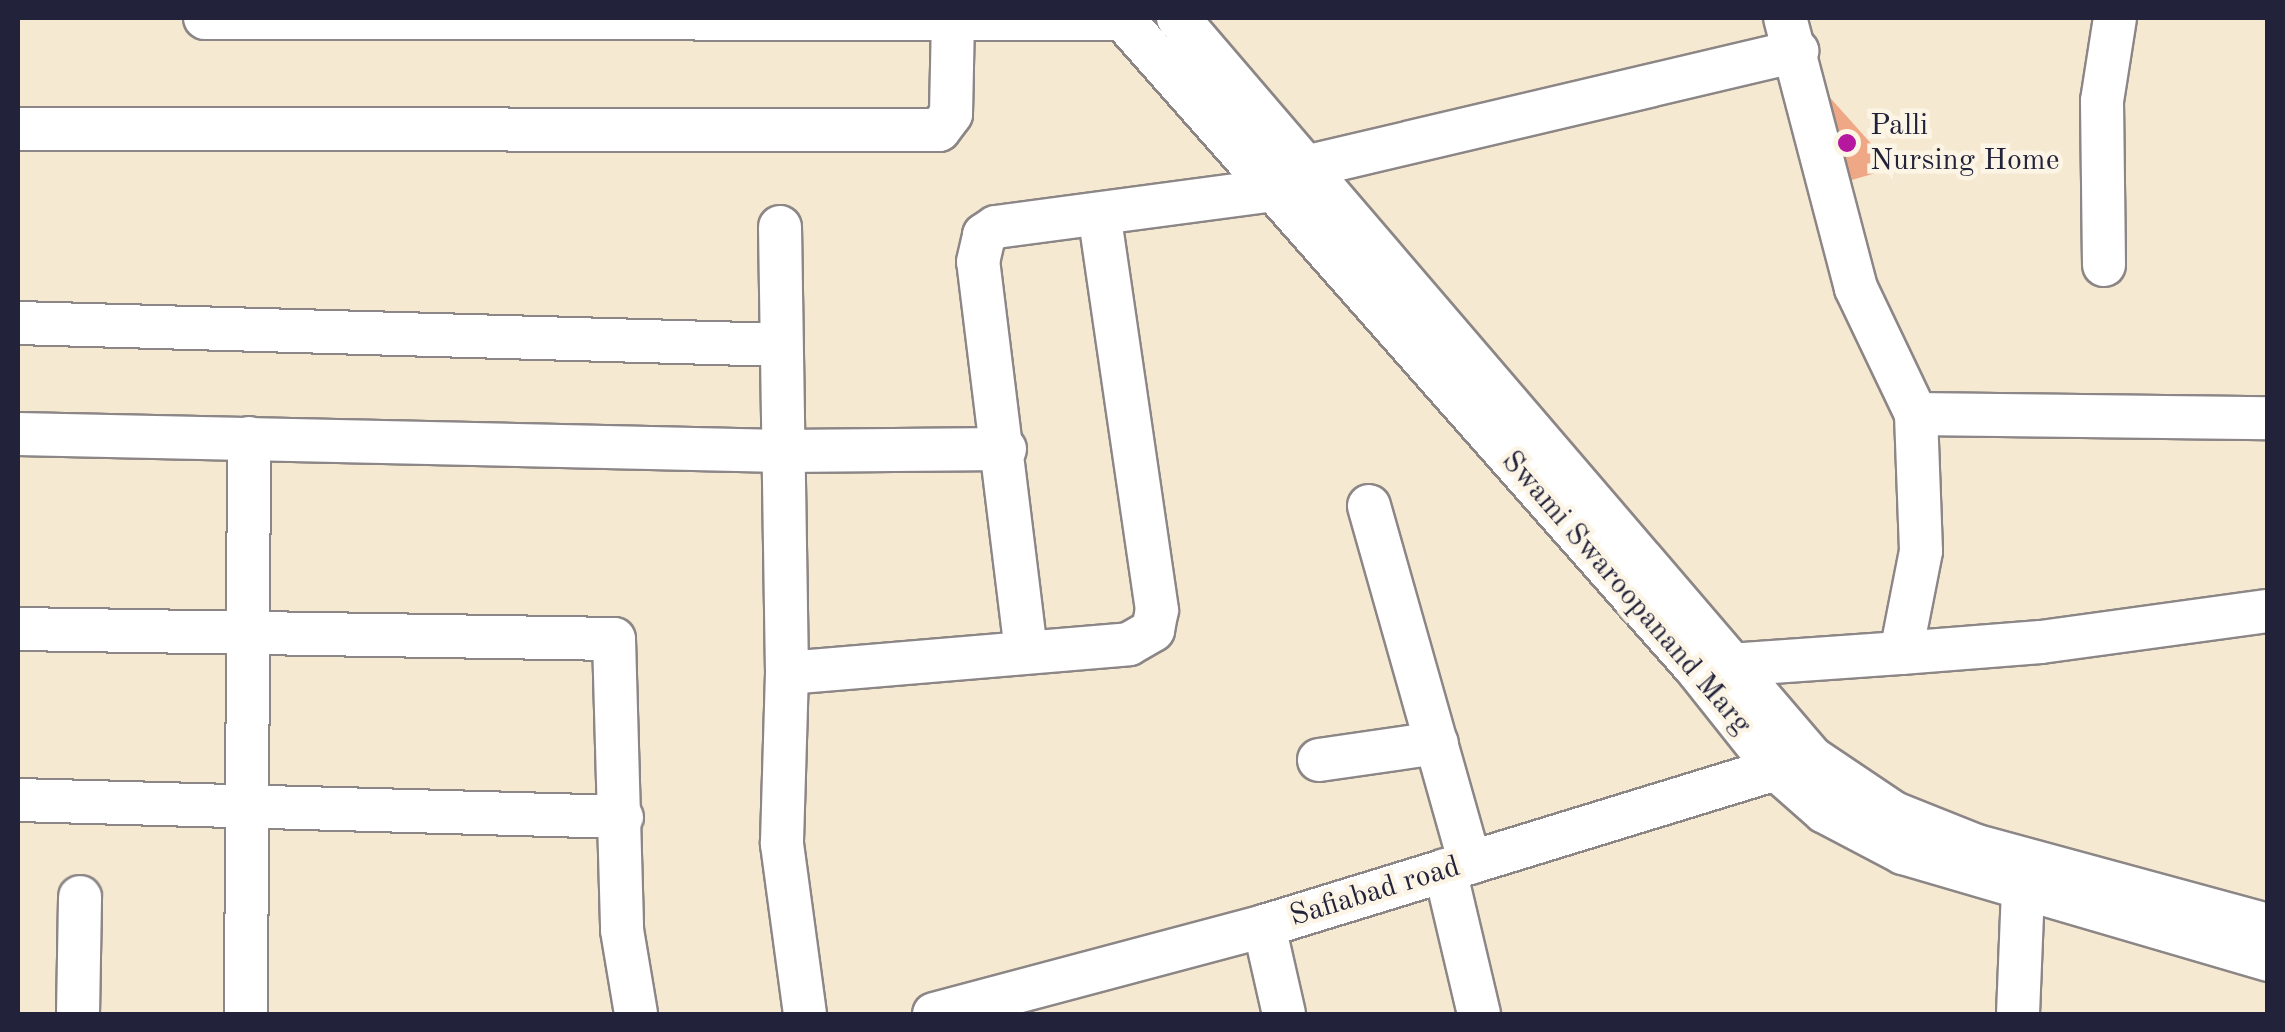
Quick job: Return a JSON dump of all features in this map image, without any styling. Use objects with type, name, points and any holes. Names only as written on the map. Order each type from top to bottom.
[{"type":"street","points":[[205,18],[1122,18]]},
{"type":"street","name":"Swami Swaroopanand Marg","points":[[1122,18],[1287,179],[1858,834],[2022,888],[2268,960]]},
{"type":"street","name":"Swami Swaroopanand Marg","points":[[1178,18],[1287,179]]},
{"type":"street","points":[[18,129],[939,130],[951,114],[954,19]]},
{"type":"street","points":[[2104,265],[2102,100],[2106,19]]},
{"type":"street","points":[[1026,651],[1005,448],[978,262],[984,235],[996,227],[1100,217],[1287,179],[1792,26],[1856,288],[1916,414],[1921,552],[1900,653]]},
{"type":"street","points":[[787,673],[1145,640],[1156,610],[1100,217]]},
{"type":"street","points":[[780,227],[787,673],[784,888],[805,1014]]},
{"type":"street","points":[[18,323],[780,345]]},
{"type":"street","points":[[1916,414],[2268,418]]},
{"type":"street","points":[[18,434],[782,450],[1005,448]]},
{"type":"street","points":[[246,1014],[248,438]]},
{"type":"street","points":[[1368,506],[1437,743],[1479,1014]]},
{"type":"street","points":[[1715,666],[2076,638],[2268,611]]},
{"type":"street","points":[[18,629],[614,639],[622,818],[622,930],[636,1014]]},
{"type":"street","points":[[1319,760],[1437,743]]},
{"type":"street","name":"Swami Swaroopanand Marg","points":[[1794,764],[1894,814],[1976,846],[2268,925]]},
{"type":"street","name":"Safiabad road","points":[[934,1014],[1025,1003],[1794,764]]},
{"type":"street","points":[[18,800],[622,818]]},
{"type":"street","points":[[2018,1014],[2022,888]]},
{"type":"street","points":[[78,1014],[80,897]]},
{"type":"street","points":[[1264,926],[1284,1014]]},
{"type":"building","points":[[1807,72],[1893,168],[1838,184]]},
{"type":"place","name":"Palli Nursing Home","points":[[1847,143]]}]
